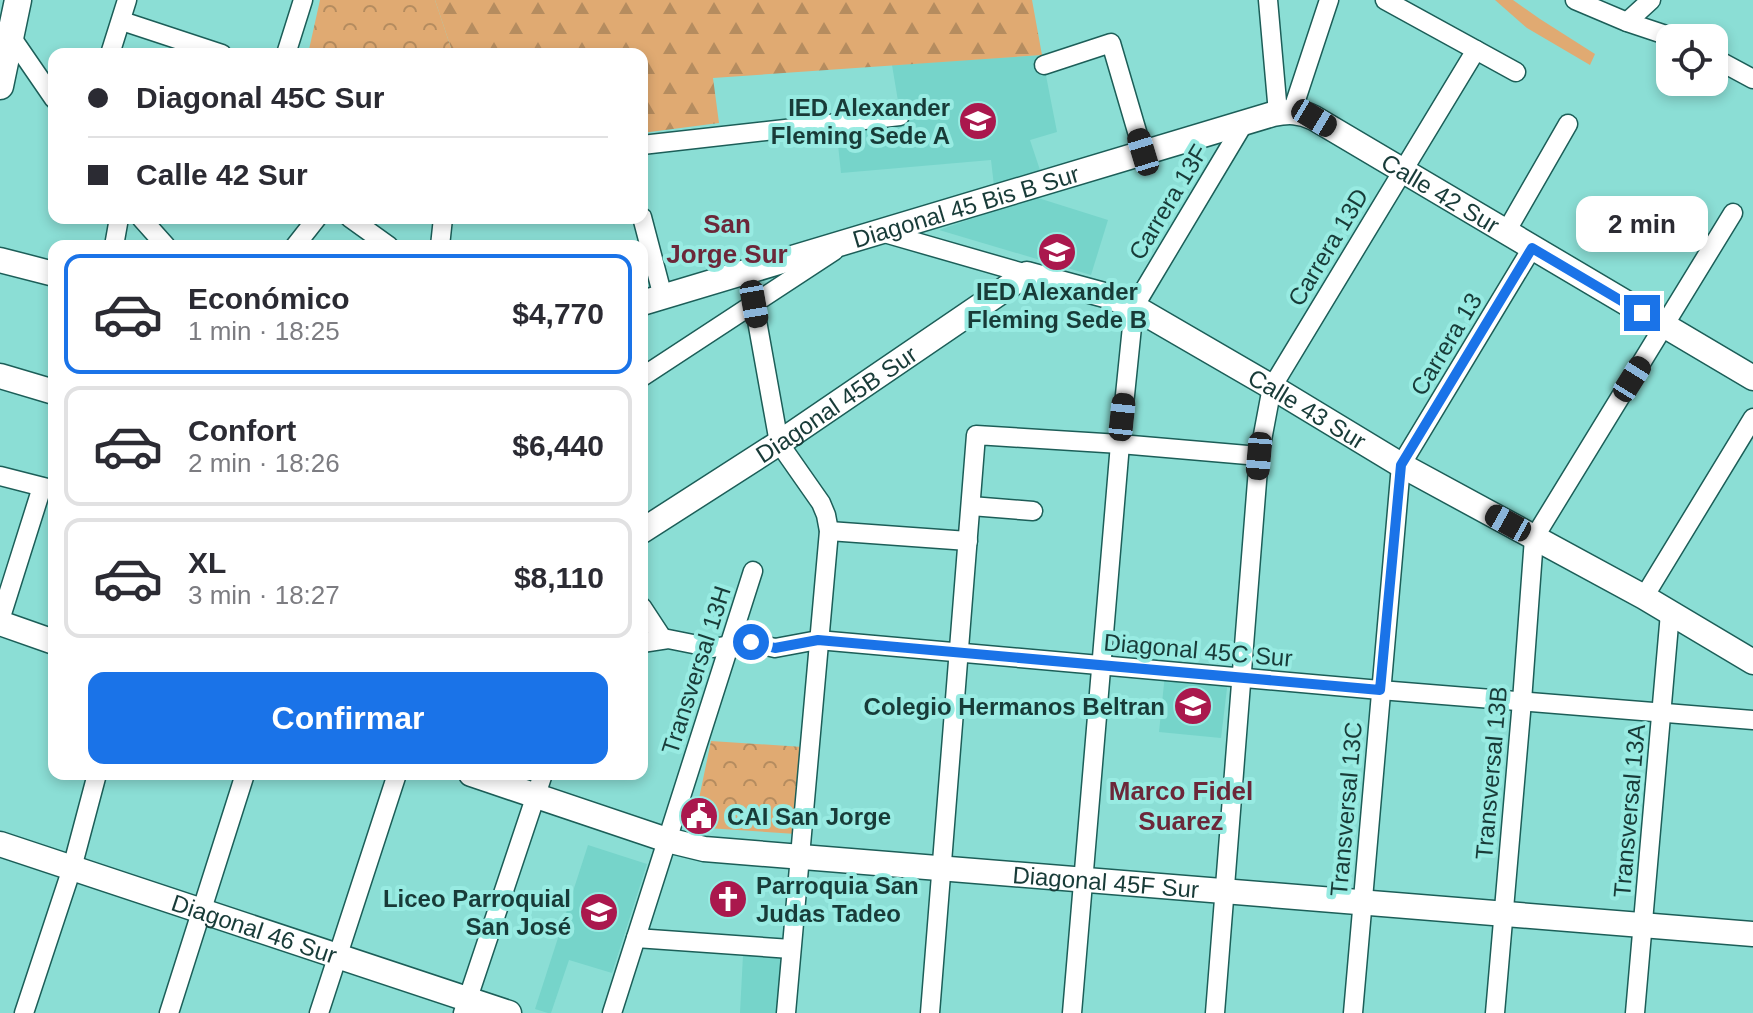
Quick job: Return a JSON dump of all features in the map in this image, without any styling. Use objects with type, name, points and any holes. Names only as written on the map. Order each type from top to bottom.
[{"type":"main road","points":[[0,86],[18,0]]},
{"type":"street","points":[[112,48],[127,0]]},
{"type":"street","points":[[288,48],[303,0]]},
{"type":"street","points":[[1268,0],[1285,112]]},
{"type":"street","points":[[1285,112],[1329,0]]},
{"type":"street","points":[[1385,0],[1516,72]]},
{"type":"street","points":[[1575,0],[1656,32]]},
{"type":"street","points":[[1627,22],[1651,0]]},
{"type":"street","points":[[122,21],[204,48]]},
{"type":"street","points":[[10,35],[48,90]]},
{"type":"street","points":[[1044,65],[1111,43],[1143,152]]},
{"type":"street","name":"Carrera 13D","points":[[1272,387],[1476,50]]},
{"type":"street","points":[[1728,66],[1753,79]]},
{"type":"street","name":"Diagonal 45 Bis B Sur","points":[[653,300],[1285,112]]},
{"type":"street","name":"Calle 42 Sur","points":[[1285,112],[1314,118],[1753,378]]},
{"type":"street","points":[[648,144],[900,116]]},
{"type":"street","name":"Carrera 13F","points":[[1134,307],[1244,123]]},
{"type":"street","points":[[1506,232],[1568,124]]},
{"type":"street","points":[[1534,538],[1733,213]]},
{"type":"street","points":[[146,224],[161,240]]},
{"type":"street","points":[[300,240],[312,224]]},
{"type":"street","points":[[358,224],[381,240]]},
{"type":"street","name":"Calle 43 Sur","points":[[881,232],[1108,296],[1134,307],[1401,465],[1644,597],[1753,662]]},
{"type":"street","points":[[648,373],[849,241]]},
{"type":"street","name":"Carrera 13","points":[[1401,465],[1532,248]]},
{"type":"street","points":[[0,260],[48,272]]},
{"type":"street","points":[[648,262],[653,300]]},
{"type":"street","name":"Diagonal 45B Sur","points":[[648,527],[779,443],[1027,274]]},
{"type":"street","points":[[754,304],[779,443],[821,503],[829,531],[786,1013]]},
{"type":"street","points":[[1072,1013],[1134,307]]},
{"type":"street","points":[[0,376],[48,390]]},
{"type":"street","points":[[1215,1013],[1259,456],[1272,387]]},
{"type":"street","points":[[1644,597],[1753,418]]},
{"type":"street","points":[[930,1013],[976,435],[1259,456]]},
{"type":"street","name":"Transversal 13C","points":[[1353,1013],[1401,465]]},
{"type":"street","points":[[0,476],[48,488],[0,622],[48,640]]},
{"type":"street","points":[[971,506],[1033,511]]},
{"type":"street","points":[[829,531],[968,541]]},
{"type":"street","name":"Transversal 13B","points":[[1495,1013],[1534,538]]},
{"type":"street","name":"Transversal 13H","points":[[612,1013],[753,571]]},
{"type":"street","name":"Transversal 13A","points":[[1635,1013],[1670,613]]},
{"type":"street","points":[[648,616],[663,639]]},
{"type":"street","name":"Diagonal 45C Sur","points":[[648,642],[674,640],[706,648],[744,641],[775,648],[818,640],[1753,720]]},
{"type":"street","points":[[24,1013],[72,868],[95,780]]},
{"type":"street","points":[[169,1013],[243,780]]},
{"type":"street","points":[[319,1013],[395,780]]},
{"type":"street","name":"Diagonal 45F Sur","points":[[509,780],[540,785],[667,840],[704,849],[1753,934]]},
{"type":"street","points":[[465,1006],[540,785]]},
{"type":"street","name":"Diagonal 46 Sur","points":[[0,844],[337,956],[465,1006],[509,1013]]},
{"type":"street","points":[[636,938],[791,949]]},
{"type":"shaded area","name":"IED Alexander Fleming Sede A","points":[[1042,55],[1057,132],[1030,140],[1042,176],[994,186],[991,160],[841,173],[837,135],[902,125],[892,65]]},
{"type":"shaded area","name":"IED Alexander Fleming Sede B","points":[[1035,197],[1108,220],[1091,275],[939,230]]},
{"type":"shaded area","name":"Colegio Hermanos Beltran","points":[[1165,674],[1228,680],[1221,738],[1159,732]]},
{"type":"shaded area","name":"Liceo Parroquial San José","points":[[588,845],[647,864],[612,973],[569,960],[551,1013],[548,1013],[535,1009]]},
{"type":"shaded area","points":[[743,955],[782,958],[777,1013],[740,1013]]},
{"type":"green space","points":[[320,0],[435,0],[451,48],[309,48]]},
{"type":"green space","points":[[435,0],[1032,0],[1042,55],[713,78],[719,123],[648,132],[648,48],[451,48]]},
{"type":"green space","points":[[1495,0],[1513,0],[1595,54],[1590,65],[1527,28]]},
{"type":"green space","points":[[711,741],[803,747],[796,834],[707,828],[708,809],[697,808]]},
{"type":"place","name":"IED Alexander Fleming Sede A","points":[[978,121]]},
{"type":"place","name":"IED Alexander Fleming Sede B","points":[[1057,252]]},
{"type":"place","name":"Colegio Hermanos Beltran","points":[[1193,706]]},
{"type":"place","name":"CAI San Jorge","points":[[699,816]]},
{"type":"place","name":"Parroquia San Judas Tadeo","points":[[728,899]]},
{"type":"place","name":"Liceo Parroquial San José","points":[[599,912]]},
{"type":"district","name":"San Jorge Sur","points":[[727,239]]},
{"type":"district","name":"Marco Fidel Suarez","points":[[1181,806]]},
{"type":"route","points":[[751,642],[781,648],[818,640],[1380,690],[1401,465],[1532,248],[1642,313]]}]
